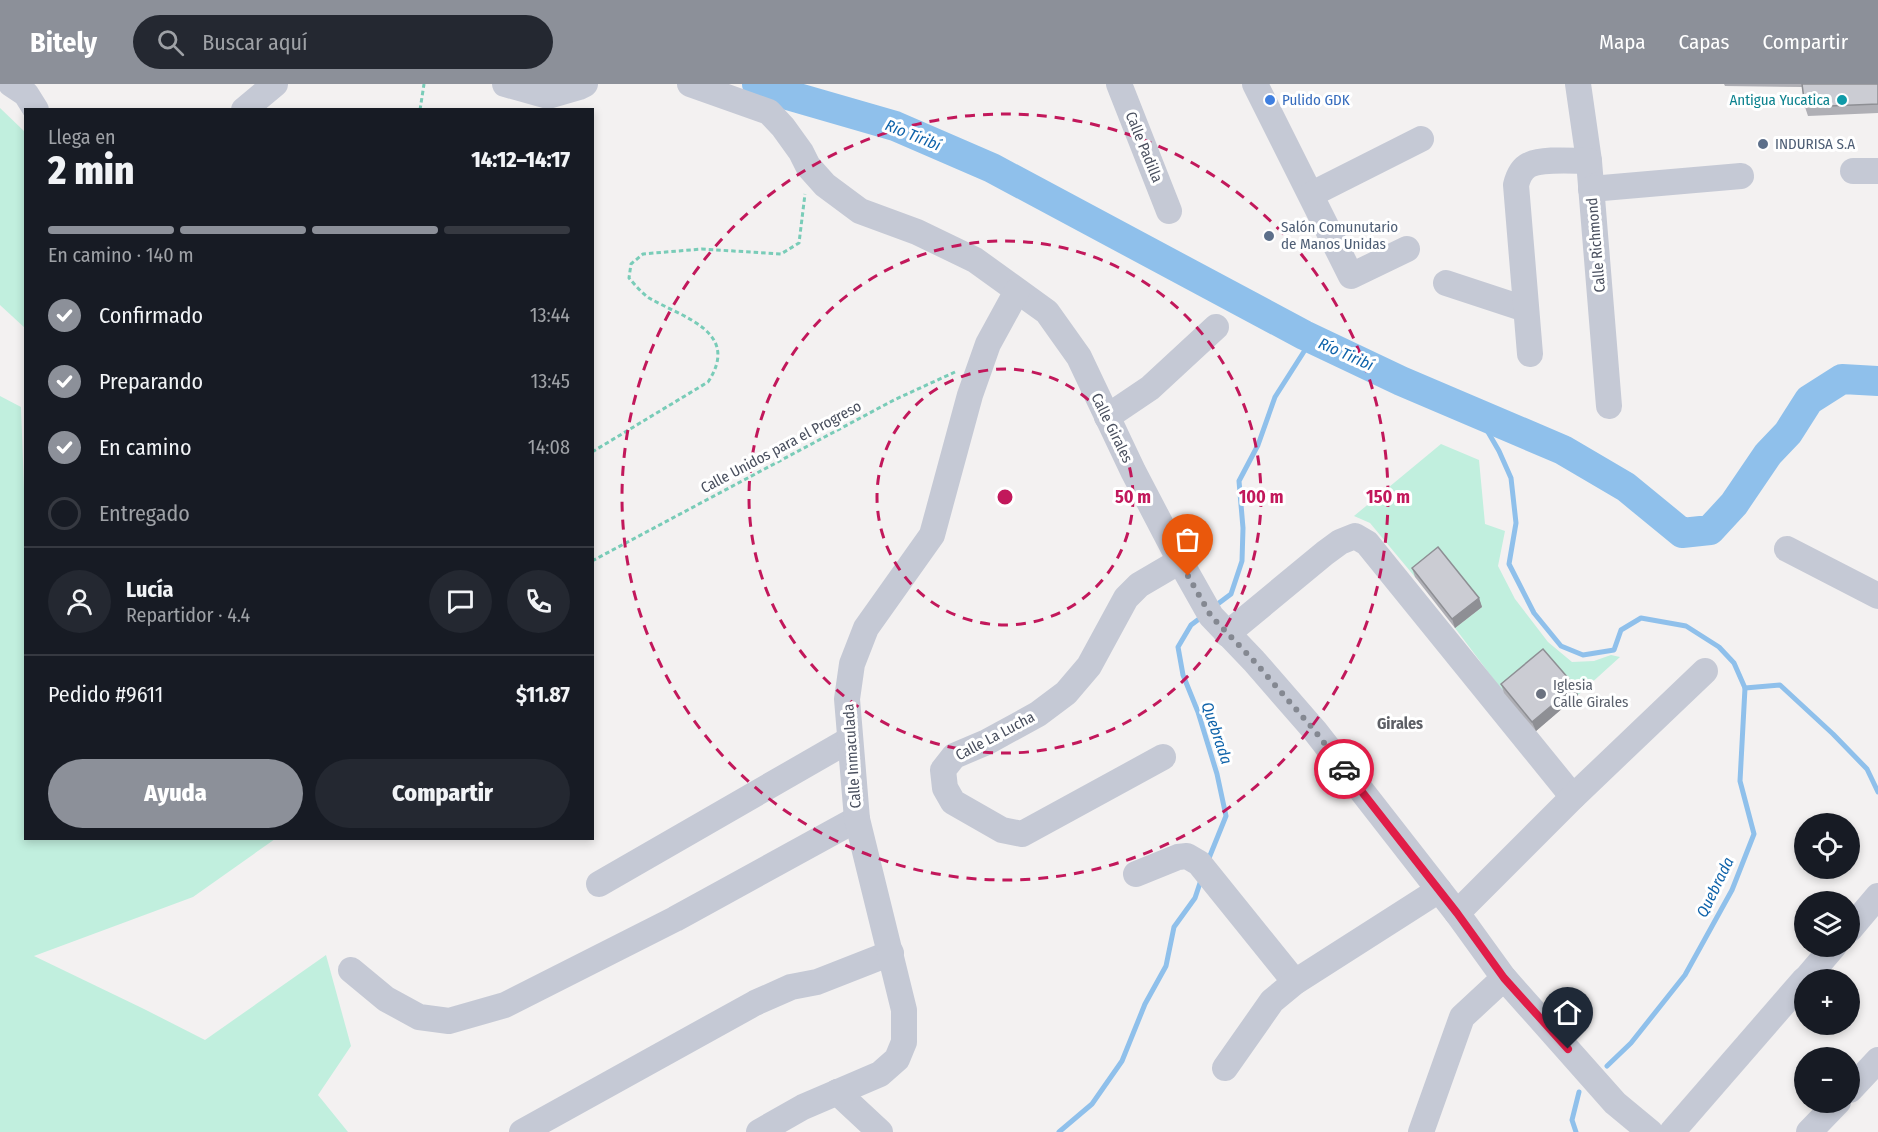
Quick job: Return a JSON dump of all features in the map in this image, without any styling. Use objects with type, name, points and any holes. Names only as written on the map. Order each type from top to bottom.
[{"type":"street","points":[[11,84],[26,94],[35,108]]},
{"type":"street","points":[[246,108],[275,84]]},
{"type":"street","points":[[505,84],[548,96],[585,84]]},
{"type":"street","name":"Calle Girales","points":[[690,84],[769,112],[783,127],[808,166],[825,186],[860,211],[917,232],[975,260],[1047,312],[1079,357],[1180,561],[1211,616],[1315,731],[1457,913],[1504,978],[1615,1103],[1650,1132]]},
{"type":"street","name":"Calle Padilla","points":[[1119,84],[1169,210]]},
{"type":"street","name":"Calle Richmond","points":[[1578,84],[1589,161],[1609,406]]},
{"type":"street","points":[[1257,85],[1351,276],[1407,249]]},
{"type":"street","points":[[1312,194],[1421,139]]},
{"type":"street","points":[[1530,354],[1516,185],[1520,173],[1528,166],[1540,162],[1589,161]]},
{"type":"street","points":[[1591,189],[1741,176]]},
{"type":"street","points":[[1446,283],[1525,309]]},
{"type":"street","name":"Calle Inmaculada","points":[[759,1132],[802,1107],[880,1074],[897,1059],[904,1042],[904,1010],[857,819],[847,699],[852,664],[867,628],[932,535],[970,395],[988,344],[1017,291]]},
{"type":"street","points":[[1107,417],[1150,388],[1216,327]]},
{"type":"street","points":[[1227,634],[1325,553],[1340,542],[1355,536],[1367,543],[1573,798]]},
{"type":"street","points":[[1787,549],[1878,596]]},
{"type":"street","name":"Calle La Lucha","points":[[1163,757],[1022,834],[1002,830],[953,802],[945,788],[943,770],[954,756],[987,742],[1038,714],[1066,693],[1089,666],[1126,598],[1139,585],[1180,561]]},
{"type":"street","points":[[1457,913],[1706,671]]},
{"type":"street","points":[[599,884],[849,740]]},
{"type":"street","points":[[351,970],[386,999],[419,1017],[449,1021],[506,1005],[675,919],[857,819]]},
{"type":"street","points":[[1136,874],[1178,857],[1187,856],[1198,863],[1295,982]]},
{"type":"street","points":[[1225,1068],[1272,1000],[1295,982],[1439,890]]},
{"type":"street","points":[[1860,917],[1878,896]]},
{"type":"street","points":[[522,1132],[755,1003],[791,987],[817,982],[891,953]]},
{"type":"street","points":[[1814,969],[1825,957]]},
{"type":"street","points":[[1421,1132],[1462,1017],[1504,978]]},
{"type":"street","points":[[1672,1132],[1794,993]]},
{"type":"street","points":[[1860,1079],[1878,1060]]},
{"type":"street","points":[[837,1092],[880,1132]]},
{"type":"street","points":[[1809,1132],[1827,1113]]},
{"type":"path","points":[[420,108],[424,84]]},
{"type":"path","points":[[594,451],[708,382],[717,368],[719,353],[710,334],[688,317],[647,296],[629,278],[631,264],[643,254],[702,249],[781,254],[799,243],[808,166]]},
{"type":"path","name":"Calle Unidos para el Progreso","points":[[594,560],[894,400],[983,359]]},
{"type":"green space","points":[[0,108],[24,131],[24,327],[0,305]]},
{"type":"green space","points":[[0,396],[21,407],[24,489],[24,840],[274,840],[193,897],[34,956],[205,1040],[326,955],[351,1046],[318,1095],[348,1132],[0,1132]]},
{"type":"green space","points":[[1441,444],[1479,460],[1485,524],[1505,531],[1498,566],[1515,599],[1548,642],[1572,662],[1594,661],[1611,655],[1620,657],[1578,695],[1504,693],[1455,628],[1482,607],[1415,577],[1370,523],[1354,516]]},
{"type":"building","name":"Antigua Yucatica","points":[[1802,84],[1878,84],[1878,104],[1805,107]]},
{"type":"building","points":[[1438,547],[1479,598],[1452,619],[1412,568]]},
{"type":"building","name":"Iglesia Calle Girales","points":[[1543,649],[1575,686],[1532,722],[1501,684]]},
{"type":"waterway","name":"Río Tiribí","points":[[757,84],[895,126],[992,168],[1304,335],[1401,381],[1563,450],[1626,487],[1682,533],[1710,530],[1734,504],[1768,454],[1788,433],[1809,400],[1842,379],[1878,381]]},
{"type":"waterway","name":"Quebrada","points":[[1215,606],[1231,594],[1242,561],[1243,528],[1239,481],[1258,445],[1275,397],[1312,339]]},
{"type":"waterway","points":[[1477,413],[1499,451],[1511,478],[1516,523],[1509,564],[1534,613],[1561,646],[1583,655],[1614,650],[1621,630],[1641,618],[1686,626],[1719,647],[1734,663],[1745,688],[1740,781],[1754,834],[1732,890],[1685,975],[1631,1043],[1607,1066]]},
{"type":"waterway","name":"Quebrada","points":[[1203,616],[1191,625],[1178,647],[1183,675],[1198,712],[1217,774],[1226,816],[1207,863]]},
{"type":"waterway","points":[[1745,688],[1780,685],[1867,769],[1878,792]]},
{"type":"waterway","name":"Quebrada","points":[[1059,1132],[1092,1104],[1122,1061],[1145,1004],[1166,966],[1174,927],[1195,898],[1201,880]]},
{"type":"waterway","name":"Quebrada","points":[[1576,1132],[1572,1120],[1579,1092]]},
{"type":"way so far","points":[[1188,576],[1211,616],[1315,731],[1344,769]]},
{"type":"place","name":"Pulido GDK","points":[[1270,100]]},
{"type":"place","name":"Antigua Yucatica","points":[[1842,100]]},
{"type":"place","name":"INDURISA S.A","points":[[1763,144]]},
{"type":"place","name":"Salón Comunutario de Manos Unidas","points":[[1269,236]]},
{"type":"place","name":"Iglesia Calle Girales","points":[[1541,694]]},
{"type":"district","name":"Girales","points":[[1400,723]]},
{"type":"route","points":[[1344,769],[1457,913],[1504,978],[1568,1049]]}]
